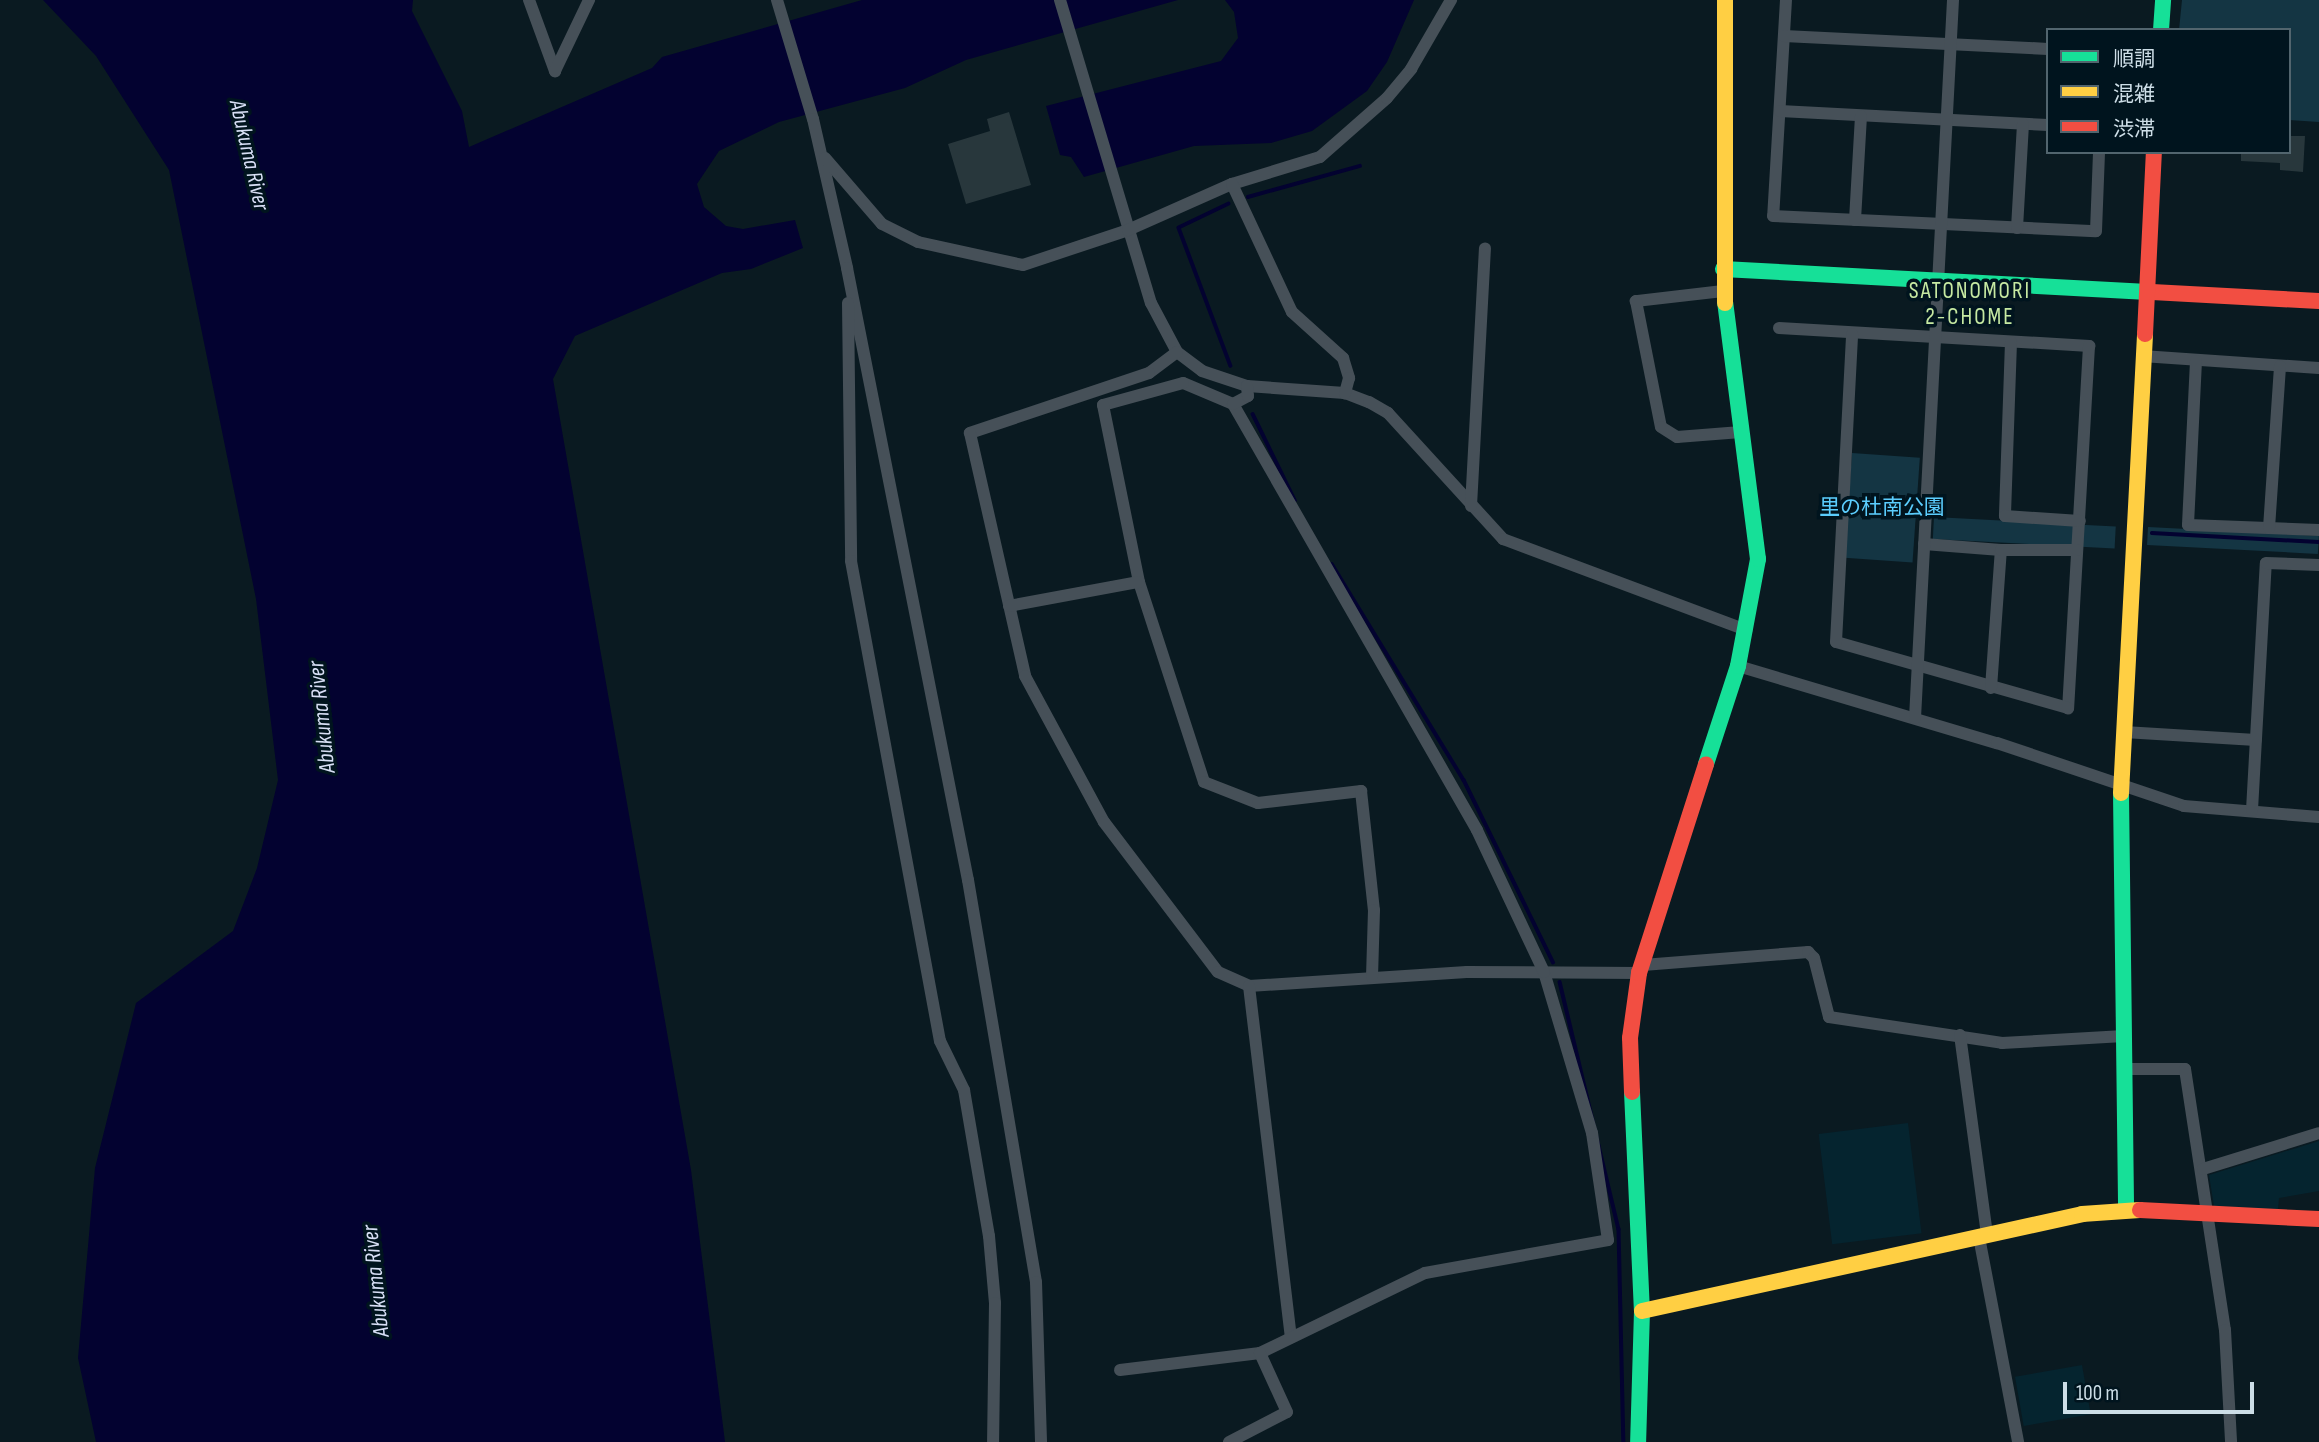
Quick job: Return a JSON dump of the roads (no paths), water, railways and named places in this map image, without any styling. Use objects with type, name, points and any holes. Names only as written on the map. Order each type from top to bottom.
[{"type":"street","points":[[529,0],[555,71],[589,0]]},
{"type":"street","points":[[777,0],[786,21],[813,119],[847,268],[963,854],[1031,1255],[1041,1442]]},
{"type":"street","points":[[1060,0],[1151,303],[1177,352],[1202,372],[1247,386],[1345,393],[1388,414],[1503,538],[1747,630]]},
{"type":"street","points":[[821,153],[852,195],[882,224],[918,242],[965,256],[1023,265],[1232,184],[1320,157],[1341,143],[1411,69],[1451,0]]},
{"type":"street","points":[[1638,1442],[1642,1311],[1630,1038],[1641,969],[1738,666],[1747,630],[1757,536],[1724,290],[1726,0]]},
{"type":"street","points":[[1786,0],[1773,216],[2096,231],[2099,154]]},
{"type":"street","points":[[1915,718],[1953,0]]},
{"type":"street","points":[[2161,28],[2163,0]]},
{"type":"street","points":[[1784,36],[2046,49]]},
{"type":"street","points":[[1780,111],[2046,125]]},
{"type":"street","points":[[1855,220],[1861,116]]},
{"type":"street","points":[[2017,228],[2023,124]]},
{"type":"street","points":[[2126,1209],[2121,787],[2154,154]]},
{"type":"street","points":[[1232,184],[1292,312],[1343,358],[1349,379],[1345,393]]},
{"type":"street","points":[[1471,506],[1485,248]]},
{"type":"street","points":[[847,268],[850,561],[940,1041],[964,1090],[989,1236],[995,1303],[993,1442]]},
{"type":"street","points":[[1723,269],[2319,301]]},
{"type":"street","points":[[1724,290],[1636,301],[1661,427],[1676,437],[1741,432]]},
{"type":"street","points":[[1779,328],[2090,346],[2068,708],[1836,642],[1852,334]]},
{"type":"street","points":[[2011,342],[2005,516],[2080,521]]},
{"type":"street","points":[[1177,352],[1149,373],[970,433],[1025,676],[1090,803],[1218,972],[1249,986],[1372,978],[1641,969],[1808,952],[1814,958],[1829,1017],[2002,1043],[2124,1036]]},
{"type":"street","points":[[2142,356],[2319,368]]},
{"type":"street","points":[[2196,361],[2188,525],[2319,530]]},
{"type":"street","points":[[2269,528],[2280,366]]},
{"type":"street","points":[[1120,1370],[1260,1353],[1424,1273],[1608,1240],[1592,1133],[1544,972],[1477,830],[1233,404],[1183,383],[1102,405],[1139,582],[1204,782],[1258,803],[1361,791],[1374,910],[1372,978]]},
{"type":"street","points":[[1233,404],[1248,396],[1247,386]]},
{"type":"street","points":[[1924,544],[2001,550],[2077,550]]},
{"type":"street","points":[[1991,688],[2001,550]]},
{"type":"street","points":[[2252,810],[2266,563],[2319,565]]},
{"type":"street","points":[[1009,606],[1139,582]]},
{"type":"street","points":[[1738,666],[1915,718],[2183,806],[2319,817]]},
{"type":"street","points":[[2124,732],[2256,740]]},
{"type":"street","points":[[1249,986],[1291,1338]]},
{"type":"street","points":[[1960,1035],[1983,1236],[2018,1442]]},
{"type":"street","points":[[2123,1069],[2185,1069],[2210,1213],[2231,1442]]},
{"type":"street","points":[[2203,1169],[2319,1133]]},
{"type":"street","points":[[1642,1311],[1983,1236],[2126,1209],[2319,1219]]},
{"type":"street","points":[[1229,1442],[1287,1412],[1260,1353]]},
{"type":"water","name":"Abukuma River","points":[[43,0],[413,0],[412,11],[462,111],[469,147],[652,68],[662,57],[862,0],[1178,0],[966,60],[905,88],[779,122],[719,151],[697,184],[704,207],[726,226],[743,229],[795,220],[803,248],[751,269],[722,273],[575,336],[553,379],[691,1170],[725,1442],[96,1442],[78,1358],[95,1168],[136,1003],[233,931],[257,868],[278,780],[256,599],[169,170],[96,56]]},
{"type":"water","points":[[1225,0],[1414,0],[1387,62],[1367,91],[1312,131],[1271,143],[1194,146],[1084,177],[1071,157],[1060,155],[1046,106],[1221,61],[1238,38],[1234,12]]},
{"type":"waterway","points":[[1248,197],[1360,166]]},
{"type":"waterway","points":[[1229,204],[1179,228],[1231,366]]},
{"type":"waterway","points":[[1253,414],[1295,500]]},
{"type":"waterway","points":[[2152,533],[2319,542]]},
{"type":"waterway","points":[[1332,564],[1464,780],[1553,962]]},
{"type":"waterway","points":[[1560,982],[1619,1229],[1624,1442]]},
{"type":"district","name":"SATONOMORI 2-CHOME","points":[[1970,304]]},
{"type":"park label","name":"里の杜南公園","points":[[1882,508]]}]
